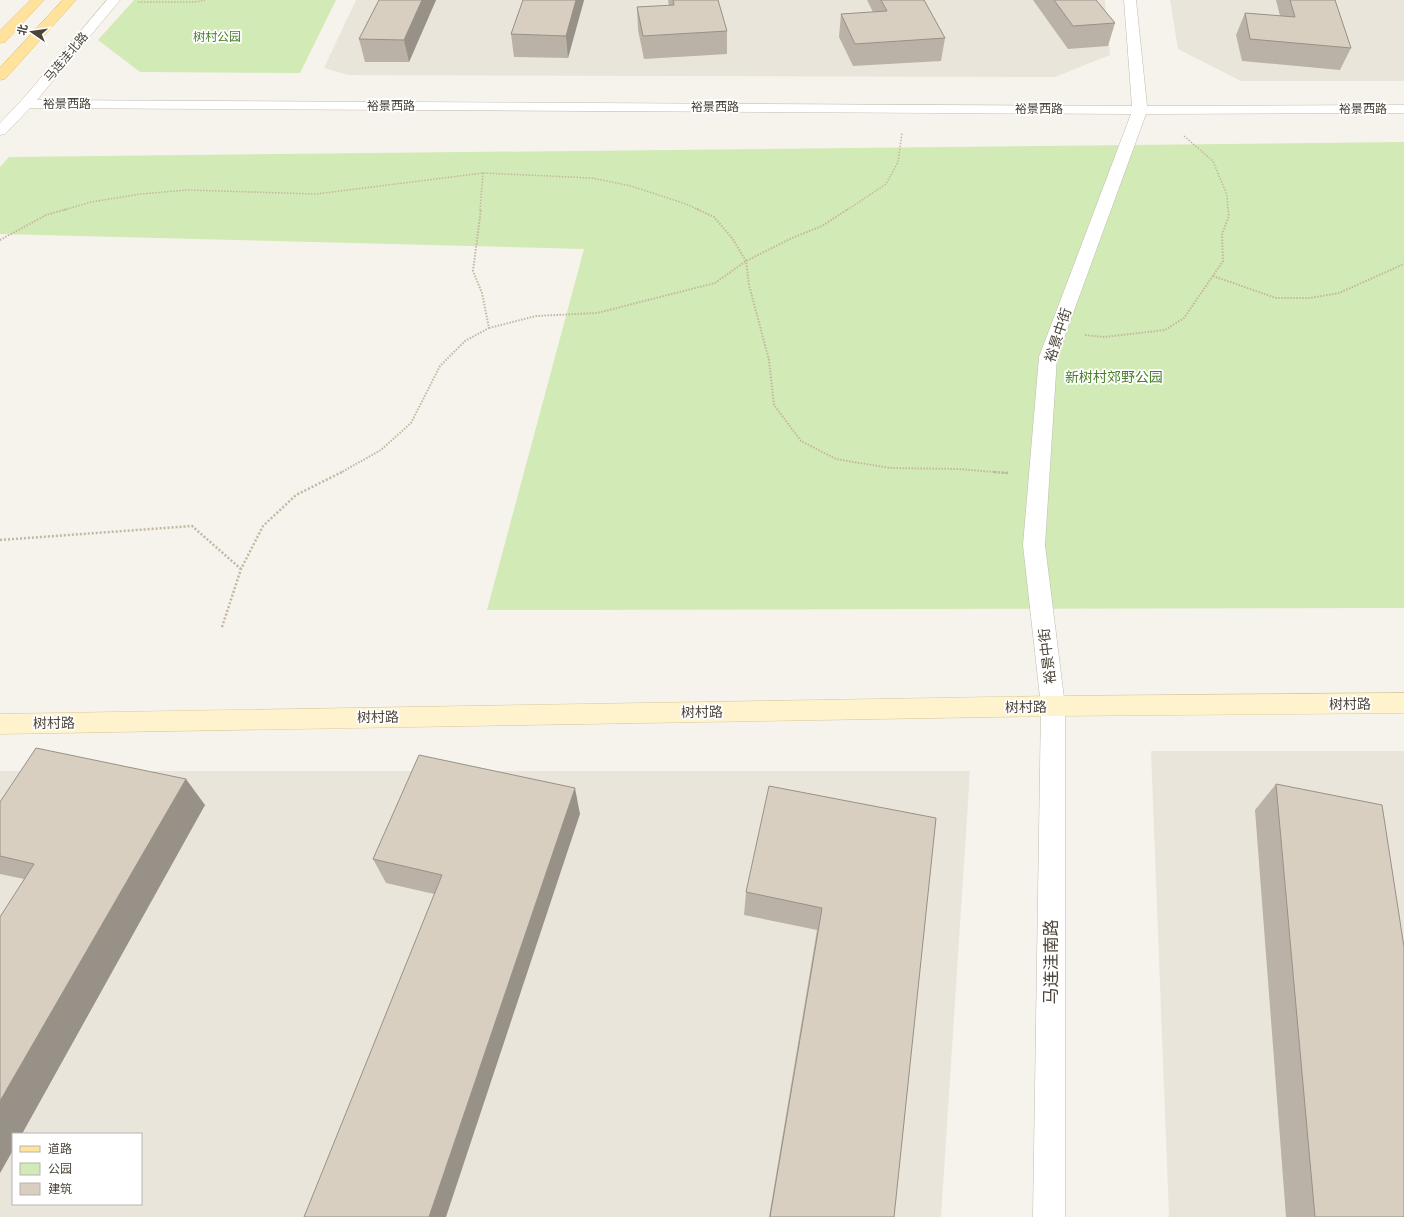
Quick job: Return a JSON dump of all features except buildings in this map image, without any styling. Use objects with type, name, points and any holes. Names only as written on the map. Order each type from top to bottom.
[{"type":"main road","points":[[0,39],[38,0]]},
{"type":"main road","points":[[0,76],[70,0]]},
{"type":"main road","name":"树村路","points":[[0,724],[1053,706],[1404,703]]},
{"type":"street","name":"裕景中街","points":[[1053,706],[1034,545],[1048,357],[1140,110],[1130,0]]},
{"type":"street","name":"马连洼北路","points":[[0,131],[26,104],[114,1]]},
{"type":"street","name":"裕景西路","points":[[26,104],[1140,110],[1404,109]]},
{"type":"street","name":"马连洼南路","points":[[1049,1217],[1053,706]]},
{"type":"path","points":[[114,1],[156,3],[196,2],[205,0]]},
{"type":"path","points":[[222,627],[241,569],[263,526],[296,495],[381,450],[411,423],[440,366],[465,341],[489,328],[536,316],[596,313],[715,283],[746,261],[792,238],[822,226],[886,184],[898,162],[902,136],[900,108]]},
{"type":"path","points":[[1057,333],[1104,337],[1165,330],[1184,318],[1223,261],[1222,234],[1229,216],[1227,195],[1213,161],[1184,136]]},
{"type":"path","points":[[483,173],[483,189],[473,271],[482,293],[489,328]]},
{"type":"path","points":[[0,240],[46,215],[91,202],[141,194],[187,190],[316,194],[483,173],[592,178],[631,186],[686,204],[714,217],[732,238],[746,261],[749,285],[755,312],[769,360],[774,405],[801,442],[836,459],[890,468],[959,469],[1039,476]]},
{"type":"path","points":[[1213,276],[1276,298],[1310,298],[1339,293],[1404,264]]},
{"type":"path","points":[[0,540],[192,526],[241,569]]},
{"type":"shaded area","points":[[356,0],[1105,0],[1110,55],[1055,77],[348,75],[324,68]]},
{"type":"shaded area","points":[[1170,0],[1404,0],[1404,81],[1241,81],[1178,49]]},
{"type":"shaded area","points":[[1151,751],[1404,751],[1404,1217],[1169,1217]]},
{"type":"shaded area","points":[[0,771],[970,771],[941,1217],[0,1217]]},
{"type":"green space","name":"树村公园","points":[[134,0],[336,0],[300,73],[140,72],[98,40]]},
{"type":"green space","name":"新树村郊野公园","points":[[1404,142],[1404,608],[487,610],[584,249],[0,234],[0,167],[9,157]]}]
